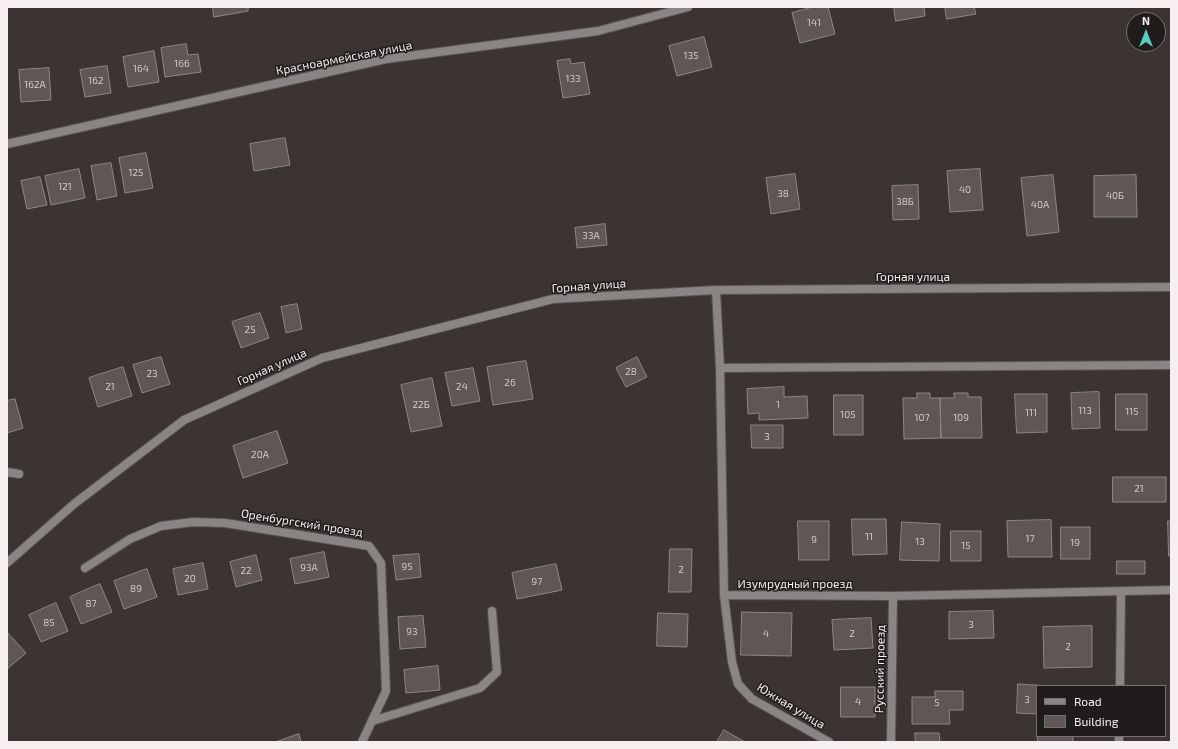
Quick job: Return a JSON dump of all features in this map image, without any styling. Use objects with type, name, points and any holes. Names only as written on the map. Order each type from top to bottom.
[{"type":"street","name":"Красноармейская улица","points":[[7,144],[386,59],[598,31],[688,7]]},
{"type":"street","name":"Горная улица","points":[[7,563],[74,504],[184,420],[322,358],[553,299],[716,290],[1171,287]]},
{"type":"street","name":"Изумрудный проезд","points":[[716,290],[720,368],[724,595],[893,596],[1171,590]]},
{"type":"street","points":[[720,368],[1070,367],[1171,365]]},
{"type":"street","points":[[7,472],[19,474]]},
{"type":"street","name":"Оренбургский проезд","points":[[85,568],[130,539],[161,526],[193,522],[225,523],[370,546],[381,564],[386,691],[362,742]]},
{"type":"street","points":[[1120,685],[1121,592]]},
{"type":"street","name":"Южная улица","points":[[724,595],[732,662],[738,684],[752,699],[829,742]]},
{"type":"street","name":"Русский проезд","points":[[891,742],[893,596]]},
{"type":"street","points":[[372,721],[480,688],[498,672],[492,611]]},
{"type":"building","points":[[213,7],[248,7],[248,11],[214,17]]},
{"type":"building","points":[[813,7],[828,7],[835,34],[800,43],[792,13]]},
{"type":"building","points":[[894,7],[924,7],[925,16],[896,21]]},
{"type":"building","points":[[945,7],[974,7],[976,14],[947,19]]},
{"type":"building","points":[[704,37],[712,67],[677,76],[669,46]]},
{"type":"building","points":[[186,44],[188,55],[198,54],[201,72],[165,77],[161,48]]},
{"type":"building","points":[[154,51],[159,82],[128,87],[123,57]]},
{"type":"building","points":[[570,59],[571,64],[584,62],[590,94],[563,98],[557,61]]},
{"type":"building","points":[[107,66],[111,93],[85,97],[80,70]]},
{"type":"building","points":[[49,68],[51,100],[21,102],[19,70]]},
{"type":"building","points":[[285,138],[290,165],[254,171],[250,144]]},
{"type":"building","points":[[146,153],[153,188],[125,193],[119,158]]},
{"type":"building","points":[[111,163],[117,196],[97,200],[91,166]]},
{"type":"building","points":[[79,169],[85,198],[51,205],[45,176]]},
{"type":"building","points":[[980,169],[983,210],[950,212],[947,171]]},
{"type":"building","points":[[795,174],[800,209],[771,214],[766,178]]},
{"type":"building","points":[[1053,175],[1059,232],[1027,236],[1021,178]]},
{"type":"building","points":[[1136,175],[1137,217],[1094,217],[1094,176]]},
{"type":"building","points":[[40,177],[47,205],[27,209],[21,181]]},
{"type":"building","points":[[918,185],[919,219],[893,220],[892,186]]},
{"type":"building","points":[[605,224],[607,245],[577,248],[575,228]]},
{"type":"building","points":[[297,304],[302,329],[286,333],[281,307]]},
{"type":"building","points":[[260,313],[269,338],[241,348],[232,322]]},
{"type":"building","points":[[161,357],[170,384],[142,393],[133,365]]},
{"type":"building","points":[[637,357],[647,377],[626,387],[616,368]]},
{"type":"building","points":[[526,361],[533,399],[493,405],[487,367]]},
{"type":"building","points":[[123,367],[132,396],[98,407],[89,378]]},
{"type":"building","points":[[473,368],[480,401],[452,406],[445,373]]},
{"type":"building","points":[[432,378],[442,426],[411,432],[401,385]]},
{"type":"building","points":[[784,387],[784,397],[807,396],[808,418],[759,420],[759,413],[748,414],[747,389]]},
{"type":"building","points":[[1099,392],[1100,428],[1072,429],[1071,393]]},
{"type":"building","points":[[917,393],[930,393],[930,398],[940,398],[941,438],[904,439],[903,398],[917,398]]},
{"type":"building","points":[[954,393],[968,393],[968,397],[981,397],[982,438],[941,438],[940,398],[954,398]]},
{"type":"building","points":[[1015,394],[1047,394],[1047,432],[1017,433]]},
{"type":"building","points":[[1116,394],[1147,394],[1147,430],[1116,430]]},
{"type":"building","points":[[834,395],[863,395],[863,435],[834,435]]},
{"type":"building","points":[[15,399],[23,428],[7,433],[7,401]]},
{"type":"building","points":[[751,425],[783,425],[783,448],[752,448]]},
{"type":"building","points":[[277,431],[288,463],[243,478],[233,446]]},
{"type":"building","points":[[1113,477],[1166,477],[1166,502],[1113,502]]},
{"type":"building","points":[[852,519],[886,519],[887,554],[853,555]]},
{"type":"building","points":[[1051,520],[1052,557],[1008,557],[1007,521]]},
{"type":"building","points":[[798,521],[829,521],[829,560],[799,560]]},
{"type":"building","points":[[1168,521],[1171,521],[1171,556],[1169,556]]},
{"type":"building","points":[[902,522],[940,524],[939,561],[900,560]]},
{"type":"building","points":[[1061,527],[1090,527],[1090,559],[1061,559]]},
{"type":"building","points":[[951,531],[981,531],[981,561],[951,561]]},
{"type":"building","points":[[670,549],[692,549],[691,592],[669,592]]},
{"type":"building","points":[[324,552],[329,577],[295,584],[290,559]]},
{"type":"building","points":[[419,554],[421,577],[396,580],[393,556]]},
{"type":"building","points":[[256,555],[262,580],[236,587],[230,562]]},
{"type":"building","points":[[1117,561],[1145,561],[1145,574],[1117,574]]},
{"type":"building","points":[[203,563],[208,589],[178,595],[173,569]]},
{"type":"building","points":[[556,564],[562,590],[517,599],[512,573]]},
{"type":"building","points":[[147,569],[157,597],[124,609],[114,581]]},
{"type":"building","points":[[100,584],[112,612],[81,624],[70,597]]},
{"type":"building","points":[[56,603],[68,631],[41,642],[29,615]]},
{"type":"building","points":[[993,611],[994,638],[949,639],[949,612]]},
{"type":"building","points":[[742,612],[792,613],[791,656],[741,655]]},
{"type":"building","points":[[658,613],[688,614],[687,647],[657,646]]},
{"type":"building","points":[[423,616],[426,647],[400,649],[398,617]]},
{"type":"building","points":[[871,618],[873,648],[834,650],[832,620]]},
{"type":"building","points":[[1092,626],[1092,667],[1044,668],[1043,627]]},
{"type":"building","points":[[7,632],[26,653],[7,669]]},
{"type":"building","points":[[438,666],[440,690],[406,693],[404,670]]},
{"type":"building","points":[[1018,684],[1036,685],[1036,714],[1017,713]]},
{"type":"building","points":[[841,687],[875,687],[875,717],[841,717]]},
{"type":"building","points":[[935,691],[963,691],[963,710],[949,710],[950,724],[912,724],[912,697],[935,697]]},
{"type":"building","points":[[724,730],[745,742],[717,742]]},
{"type":"building","points":[[915,733],[939,733],[940,742],[916,742]]},
{"type":"building","points":[[299,734],[301,742],[276,742]]},
{"type":"building","points":[[1038,737],[1073,737],[1073,742],[1038,742]]}]
